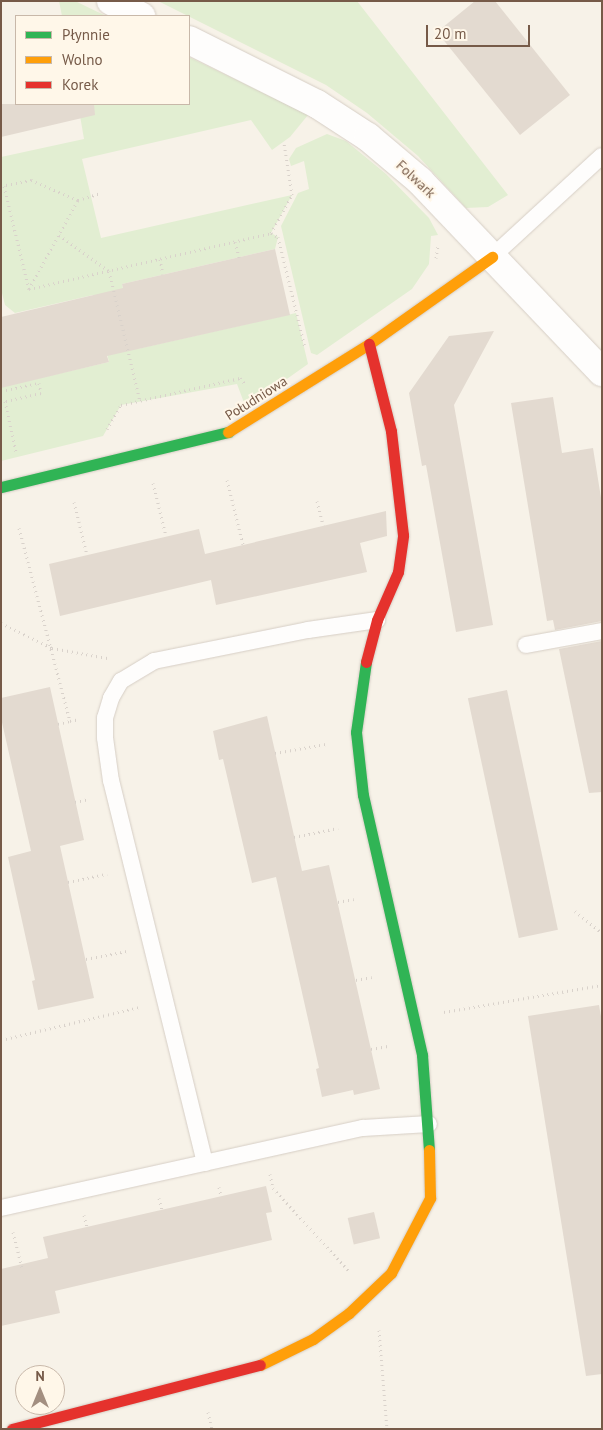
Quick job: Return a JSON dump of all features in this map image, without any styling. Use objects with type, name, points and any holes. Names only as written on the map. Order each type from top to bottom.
[{"type":"street","points":[[111,1],[139,15]]},
{"type":"street","name":"Folwark","points":[[190,40],[317,104],[368,137],[420,181],[602,372]]},
{"type":"street","name":"Południowa","points":[[1,487],[225,434],[370,344],[492,257]]},
{"type":"street","points":[[12,1429],[259,1366],[313,1339],[368,1295],[391,1273],[430,1198],[429,1124],[422,1055],[370,821],[357,738],[363,675],[377,620],[398,572],[403,535],[401,497],[391,431],[370,344]]},
{"type":"lane","points":[[492,257],[602,156]]},
{"type":"lane","points":[[205,1163],[112,781],[106,718],[111,698],[121,681],[136,670],[154,661],[308,630],[377,620]]},
{"type":"lane","points":[[526,645],[602,631]]},
{"type":"lane","points":[[4,1207],[363,1128],[429,1124]]},
{"type":"path","points":[[271,233],[292,194],[284,143]]},
{"type":"path","points":[[29,289],[3,186],[30,180],[78,200],[101,193]]},
{"type":"path","points":[[29,289],[78,200]]},
{"type":"path","points":[[433,266],[436,246],[464,227]]},
{"type":"path","points":[[29,289],[271,233],[278,237],[306,355]]},
{"type":"path","points":[[59,235],[109,271],[140,401]]},
{"type":"path","points":[[235,242],[239,257]]},
{"type":"path","points":[[160,259],[163,274]]},
{"type":"path","points":[[103,436],[121,405],[240,378],[251,391]]},
{"type":"path","points":[[1,391],[39,383],[41,393],[5,401],[17,457]]},
{"type":"path","points":[[152,479],[166,536]]},
{"type":"path","points":[[227,480],[242,544]]},
{"type":"path","points":[[74,498],[87,555]]},
{"type":"path","points":[[317,501],[323,525]]},
{"type":"path","points":[[19,528],[70,721]]},
{"type":"path","points":[[1,623],[52,648],[128,662],[136,670]]},
{"type":"path","points":[[58,724],[92,716],[106,718]]},
{"type":"path","points":[[275,753],[357,738]]},
{"type":"path","points":[[294,837],[370,821]]},
{"type":"path","points":[[68,882],[132,869]]},
{"type":"path","points":[[576,911],[602,933]]},
{"type":"path","points":[[86,959],[151,946]]},
{"type":"path","points":[[414,1017],[602,985]]},
{"type":"path","points":[[1,1040],[164,1000]]},
{"type":"path","points":[[265,1150],[273,1188],[335,1253],[377,1307],[387,1429]]},
{"type":"path","points":[[4,1207],[22,1268]]},
{"type":"green space","points":[[59,1],[75,1],[104,15],[62,15]]},
{"type":"green space","points":[[158,1],[357,1],[508,195],[488,207],[466,208],[418,156],[367,113],[326,85],[190,17],[190,15],[186,15]]},
{"type":"green space","points":[[190,57],[284,103],[317,104],[290,137],[272,150],[251,120],[82,159],[101,238],[292,195],[271,233],[278,237],[275,249],[122,284],[137,349],[296,313],[308,364],[246,408],[237,384],[121,405],[103,436],[1,461],[1,387],[109,362],[93,295],[15,313],[5,305],[1,289],[1,157],[84,139],[78,105],[190,105]]},
{"type":"green space","points":[[327,134],[346,141],[386,174],[429,218],[438,235],[431,236],[429,264],[412,289],[317,355],[311,353],[281,226],[298,193],[309,189],[304,161],[291,166],[289,159],[296,148]]},
{"type":"building","points":[[475,1],[495,1],[570,95],[520,135],[437,32]]},
{"type":"building","points":[[1,104],[94,105],[95,115],[1,137]]},
{"type":"building","points":[[275,249],[290,315],[107,356],[109,362],[1,388],[1,317],[123,288],[122,284]]},
{"type":"building","points":[[494,331],[454,405],[493,625],[456,632],[426,465],[422,466],[409,393],[449,336]]},
{"type":"building","points":[[553,397],[562,453],[593,448],[602,504],[602,621],[555,630],[553,620],[547,621],[511,403]]},
{"type":"building","points":[[386,511],[387,536],[360,543],[367,572],[216,605],[211,580],[60,616],[49,564],[199,529],[205,554]]},
{"type":"building","points":[[602,641],[602,792],[589,793],[559,649]]},
{"type":"building","points":[[50,687],[84,840],[60,846],[94,998],[38,1010],[32,981],[35,980],[8,857],[31,851],[1,718],[1,698]]},
{"type":"building","points":[[507,690],[558,930],[519,938],[468,698]]},
{"type":"building","points":[[267,716],[302,871],[329,865],[380,1089],[354,1095],[353,1090],[322,1097],[316,1069],[319,1068],[276,877],[252,883],[223,759],[219,760],[213,731]]},
{"type":"building","points":[[599,1005],[602,1022],[602,1374],[586,1376],[528,1016]]},
{"type":"building","points":[[266,1186],[272,1212],[266,1213],[272,1240],[55,1291],[60,1313],[1,1326],[1,1269],[48,1258],[43,1237]]},
{"type":"building","points":[[374,1212],[380,1238],[354,1244],[348,1218]]},
{"type":"traffic: fast","points":[[1,487],[228,432]]},
{"type":"traffic: fast","points":[[366,662],[356,732],[363,795],[422,1055],[429,1150]]},
{"type":"traffic: slow","points":[[228,432],[369,344],[492,257]]},
{"type":"traffic: slow","points":[[260,1365],[313,1339],[349,1313],[391,1273],[430,1198],[429,1150]]},
{"type":"traffic: jam","points":[[366,662],[377,620],[398,572],[403,535],[391,431],[369,344]]},
{"type":"traffic: jam","points":[[12,1429],[260,1365]]}]
